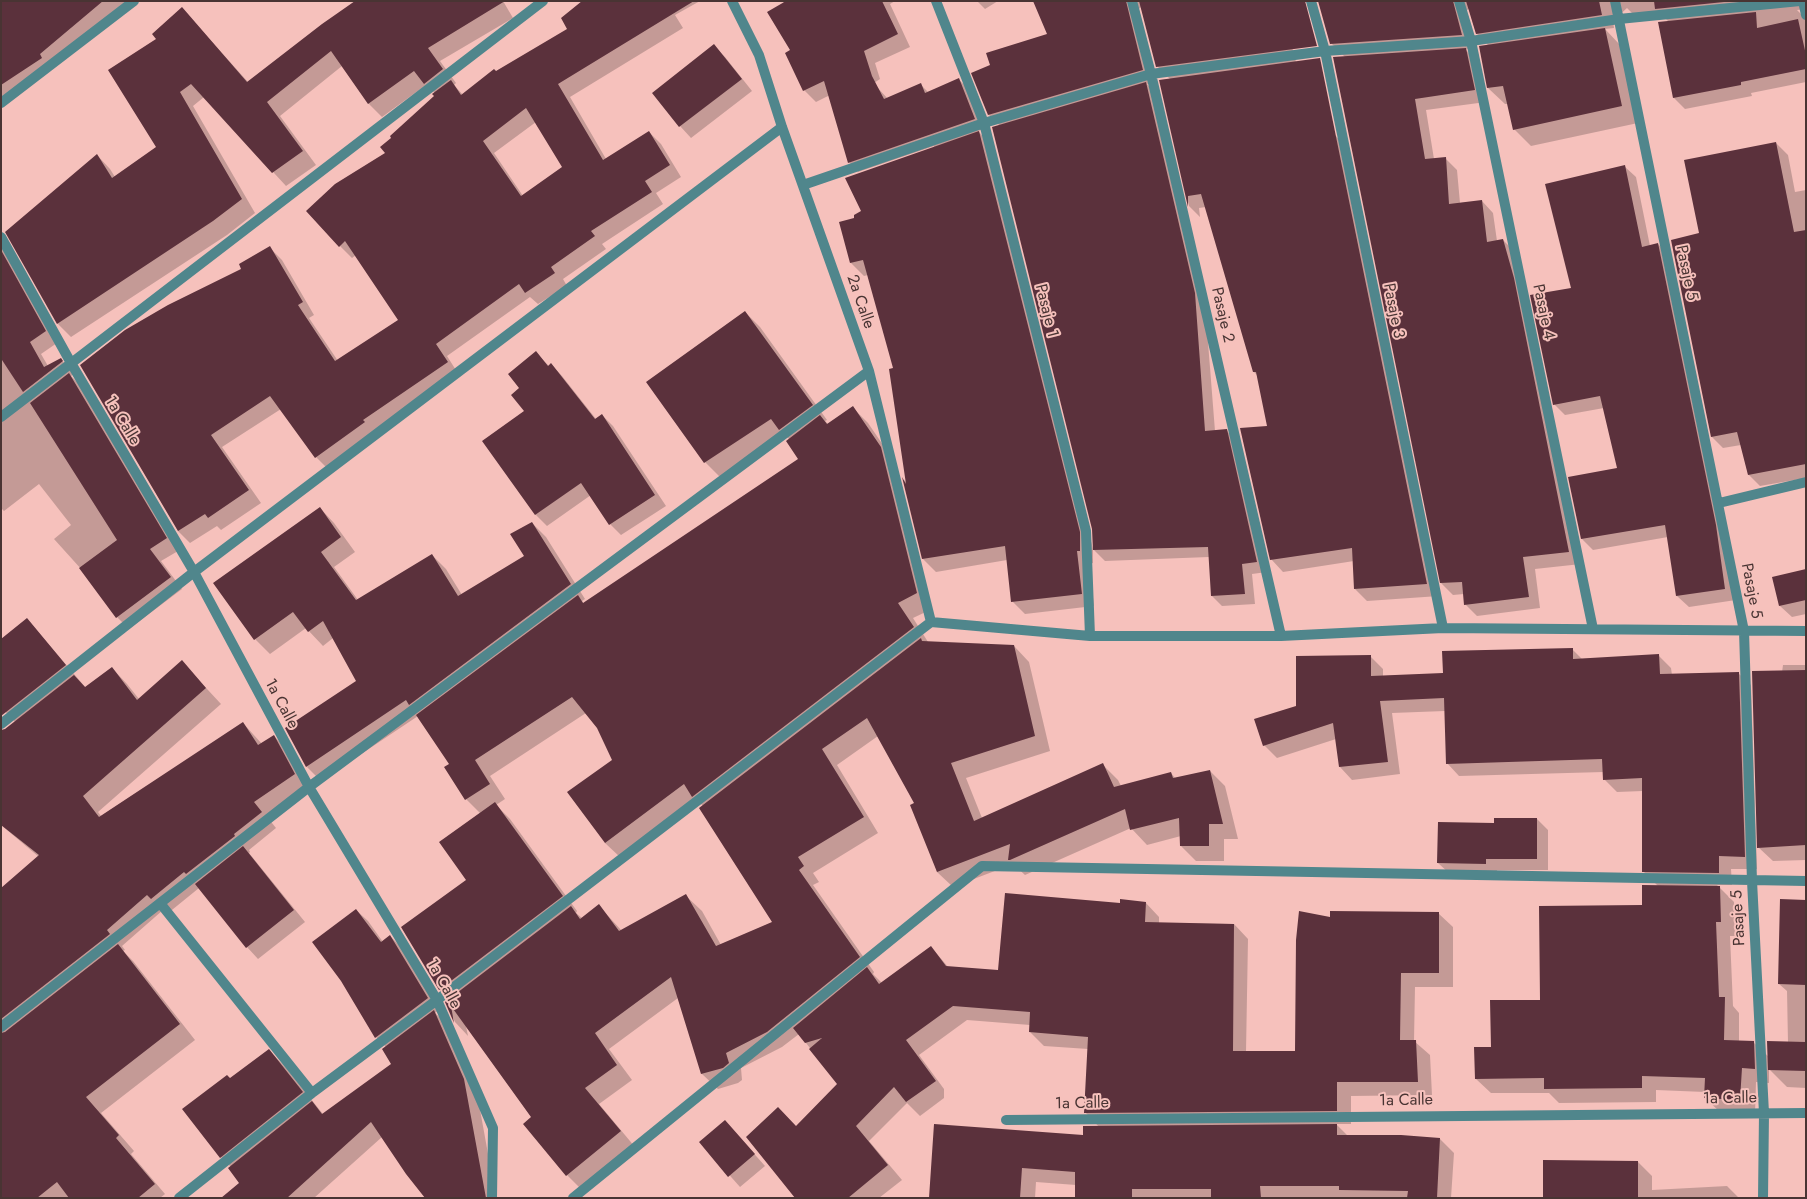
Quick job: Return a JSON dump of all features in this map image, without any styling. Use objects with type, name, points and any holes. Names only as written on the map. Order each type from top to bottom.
[{"type":"street","points":[[1,103],[134,1]]},
{"type":"street","points":[[1,417],[543,1]]},
{"type":"street","name":"2a Calle","points":[[732,1],[759,55],[782,127],[869,371],[931,622]]},
{"type":"street","name":"Pasaje 1","points":[[936,1],[984,123],[1086,531],[1090,636]]},
{"type":"street","name":"Pasaje 2","points":[[1132,1],[1151,74],[1281,636]]},
{"type":"street","name":"Pasaje 3","points":[[1311,1],[1325,51],[1443,628]]},
{"type":"street","name":"Pasaje 4","points":[[1459,1],[1471,41],[1593,629]]},
{"type":"street","name":"Pasaje 5","points":[[1615,1],[1744,630],[1752,881],[1764,1113],[1762,1198]]},
{"type":"street","points":[[803,185],[984,123],[1151,74],[1325,51],[1471,41],[1618,19],[1802,1],[1806,16]]},
{"type":"street","points":[[1,724],[194,572],[782,127]]},
{"type":"street","name":"1a Calle","points":[[1,237],[71,363],[194,572],[308,787],[437,1000],[493,1128],[492,1198]]},
{"type":"street","points":[[1,1027],[308,787],[869,371]]},
{"type":"street","points":[[1719,503],[1806,482]]},
{"type":"street","points":[[179,1198],[312,1093],[437,1000],[931,622],[1090,636],[1281,636],[1443,628],[1806,631]]},
{"type":"street","points":[[573,1198],[982,866],[1806,881]]},
{"type":"street","points":[[160,903],[312,1093]]},
{"type":"street","name":"1a Calle","points":[[1006,1120],[1806,1113]]},
{"type":"building","points":[[1,1],[103,1],[40,54],[42,58],[1,85]]},
{"type":"building","points":[[355,1],[505,1],[428,48],[443,69],[424,84],[414,71],[368,104],[331,51],[267,102],[303,151],[272,173],[191,84],[180,92],[242,199],[213,221],[57,324],[5,232],[97,154],[112,178],[156,147],[108,70],[156,39],[152,34],[182,7],[247,82],[322,24]]},
{"type":"building","points":[[582,1],[694,1],[558,84],[603,160],[649,131],[670,165],[645,181],[652,192],[591,231],[595,236],[551,267],[555,273],[525,293],[519,284],[436,344],[448,362],[363,420],[365,422],[315,458],[270,396],[211,435],[249,490],[208,518],[205,514],[178,531],[80,365],[125,330],[168,305],[241,269],[239,264],[270,246],[303,302],[298,305],[335,361],[398,320],[345,241],[339,247],[306,211],[335,184],[385,153],[380,147],[434,96],[432,94],[451,80],[461,95],[494,69],[496,71],[567,29],[561,18]],"holes":[[[526,108],[562,167],[521,196],[483,141]]]},
{"type":"building","points":[[786,1],[882,1],[898,34],[864,51],[872,76],[884,99],[921,83],[925,93],[959,78],[975,119],[848,163],[824,81],[803,91],[785,53],[790,50],[767,12]]},
{"type":"building","points":[[1033,1],[1126,1],[1143,70],[988,115],[971,73],[990,65],[986,53],[1047,34]]},
{"type":"building","points":[[1139,1],[1305,1],[1317,46],[1156,67]]},
{"type":"building","points":[[1318,1],[1453,1],[1462,35],[1330,44]]},
{"type":"building","points":[[1466,1],[1599,1],[1602,15],[1476,34]]},
{"type":"building","points":[[1654,1],[1734,1],[1655,9]]},
{"type":"building","points":[[1756,12],[1757,28],[1798,19],[1806,55],[1806,69],[1741,82],[1741,85],[1673,98],[1658,22]]},
{"type":"building","points":[[1605,28],[1622,106],[1513,130],[1503,86],[1487,88],[1479,46]]},
{"type":"building","points":[[714,44],[742,79],[679,127],[652,93]]},
{"type":"building","points":[[1466,48],[1475,90],[1415,99],[1425,159],[1446,157],[1449,204],[1482,200],[1487,242],[1503,239],[1514,278],[1569,552],[1523,557],[1529,597],[1464,605],[1462,582],[1440,583],[1333,57]]},
{"type":"building","points":[[1320,58],[1427,584],[1354,589],[1352,548],[1270,560],[1240,428],[1267,426],[1256,372],[1253,372],[1201,194],[1188,196],[1188,207],[1159,80]]},
{"type":"building","points":[[1146,82],[1195,293],[1205,431],[1227,429],[1257,562],[1242,564],[1245,594],[1211,596],[1208,547],[1093,550],[1092,529],[992,127]]},
{"type":"building","points":[[979,131],[1080,532],[1080,551],[1077,551],[1082,594],[1011,602],[1005,546],[922,559],[902,477],[906,484],[889,369],[893,368],[863,260],[850,263],[839,222],[854,218],[854,215],[861,211],[845,178]]},
{"type":"building","points":[[1776,142],[1794,232],[1806,230],[1806,464],[1748,475],[1737,432],[1711,437],[1671,240],[1699,233],[1684,160]]},
{"type":"building","points":[[1625,165],[1642,247],[1658,243],[1716,525],[1725,589],[1676,596],[1665,525],[1581,539],[1568,477],[1617,468],[1600,396],[1553,405],[1530,295],[1571,288],[1545,184]]},
{"type":"building","points":[[1,250],[46,331],[30,342],[44,367],[61,358],[63,361],[23,392],[2,360],[1,361]]},
{"type":"building","points":[[745,311],[813,405],[779,430],[771,419],[704,463],[646,382]]},
{"type":"building","points":[[536,351],[548,366],[551,363],[595,419],[602,414],[655,495],[609,525],[581,483],[535,515],[482,441],[524,411],[511,395],[519,388],[508,374]]},
{"type":"building","points":[[69,373],[167,538],[150,549],[171,577],[116,618],[79,568],[117,540],[30,403]]},
{"type":"building","points":[[853,406],[881,447],[917,593],[898,603],[914,627],[692,797],[684,784],[605,843],[567,792],[612,760],[597,728],[572,697],[475,760],[490,784],[465,800],[444,767],[449,764],[416,715],[578,595],[583,603],[798,459],[786,441],[820,415],[827,424]]},
{"type":"building","points":[[320,507],[341,537],[321,552],[356,600],[432,554],[458,596],[524,556],[510,534],[532,522],[571,584],[409,705],[406,700],[306,767],[285,728],[356,681],[323,621],[308,632],[293,612],[254,640],[213,583]]},
{"type":"building","points":[[1806,569],[1806,600],[1779,606],[1772,577]]},
{"type":"building","points":[[27,618],[66,665],[1,716],[1,639]]},
{"type":"building","points":[[921,638],[922,641],[1014,645],[1035,736],[951,763],[974,821],[1103,763],[1114,787],[1171,772],[1173,778],[1210,770],[1223,824],[1209,824],[1209,846],[1180,846],[1179,818],[1130,830],[1125,809],[1010,860],[1008,860],[1010,844],[937,872],[910,805],[914,803],[867,718],[822,749],[864,817],[798,857],[804,866],[799,870],[860,957],[767,1032],[726,1053],[729,1063],[723,1068],[701,1074],[671,977],[595,1033],[617,1065],[585,1088],[621,1131],[566,1176],[523,1124],[531,1117],[451,1006],[454,1023],[445,1002],[571,906],[580,919],[599,904],[619,931],[686,894],[716,946],[772,922],[699,808]]},
{"type":"building","points":[[1573,648],[1573,659],[1659,654],[1660,674],[1739,672],[1745,857],[1719,856],[1719,873],[1642,872],[1642,778],[1603,780],[1602,759],[1446,764],[1444,698],[1380,701],[1388,762],[1339,767],[1333,723],[1263,746],[1254,719],[1296,706],[1296,656],[1371,655],[1371,676],[1443,673],[1442,651]]},
{"type":"building","points":[[182,660],[206,688],[83,796],[99,817],[243,722],[258,745],[274,735],[295,774],[254,802],[262,812],[234,834],[235,836],[186,874],[184,872],[151,899],[147,895],[107,930],[110,934],[1,1019],[1,888],[39,855],[1,825],[1,730],[5,729],[74,675],[85,687],[112,667],[137,700]]},
{"type":"building","points":[[1806,670],[1806,845],[1757,848],[1752,671]]},
{"type":"building","points":[[495,802],[563,896],[439,990],[401,927],[466,880],[439,842]]},
{"type":"building","points":[[1494,818],[1537,818],[1537,859],[1486,859],[1486,864],[1437,863],[1438,822],[1494,823]]},
{"type":"building","points":[[243,846],[294,910],[246,948],[195,884]]},
{"type":"building","points":[[1642,885],[1720,886],[1721,922],[1716,922],[1719,997],[1725,997],[1724,1040],[1754,1041],[1755,1069],[1742,1068],[1740,1100],[1704,1098],[1705,1078],[1642,1076],[1642,1088],[1544,1089],[1544,1078],[1475,1079],[1474,1047],[1491,1047],[1490,1000],[1540,1000],[1539,906],[1642,905]]},
{"type":"building","points":[[1005,893],[1120,903],[1120,899],[1146,902],[1145,922],[1234,924],[1233,1051],[1295,1051],[1296,940],[1299,911],[1330,917],[1330,911],[1439,912],[1439,973],[1401,973],[1400,1040],[1416,1040],[1418,1082],[1337,1082],[1337,1111],[1084,1113],[1088,1037],[1029,1032],[1030,1012],[953,1006],[906,1040],[936,1081],[906,1102],[894,1087],[856,1126],[888,1165],[848,1198],[795,1198],[746,1137],[778,1107],[796,1126],[837,1084],[809,1049],[822,1038],[805,1043],[793,1028],[867,967],[879,984],[931,946],[946,966],[998,970]]},
{"type":"building","points":[[1780,899],[1806,900],[1806,985],[1778,984]]},
{"type":"building","points":[[356,909],[381,942],[390,935],[428,998],[375,1038],[341,981],[312,942]]},
{"type":"building","points":[[118,944],[180,1024],[86,1097],[119,1135],[116,1138],[155,1184],[138,1198],[69,1198],[57,1182],[37,1198],[1,1198],[1,1033],[5,1032]]},
{"type":"building","points":[[434,1010],[464,1079],[486,1198],[425,1198],[406,1174],[371,1122],[287,1198],[221,1198],[239,1183],[228,1168],[312,1101],[322,1114],[391,1064],[382,1049]]},
{"type":"building","points":[[1767,1041],[1806,1042],[1806,1071],[1768,1070]]},
{"type":"building","points":[[269,1049],[303,1092],[220,1158],[182,1109],[227,1075],[230,1078]]},
{"type":"building","points":[[725,1120],[755,1154],[728,1177],[699,1142]]},
{"type":"building","points":[[934,1124],[1083,1135],[1083,1126],[1337,1124],[1337,1135],[1401,1135],[1440,1138],[1437,1198],[1407,1198],[1408,1191],[1339,1190],[1339,1186],[1260,1186],[1261,1198],[1211,1198],[1211,1189],[1132,1189],[1132,1198],[1075,1198],[1075,1172],[1022,1168],[1020,1198],[929,1198]]},
{"type":"building","points":[[1543,1160],[1638,1161],[1638,1198],[1543,1198]]}]
